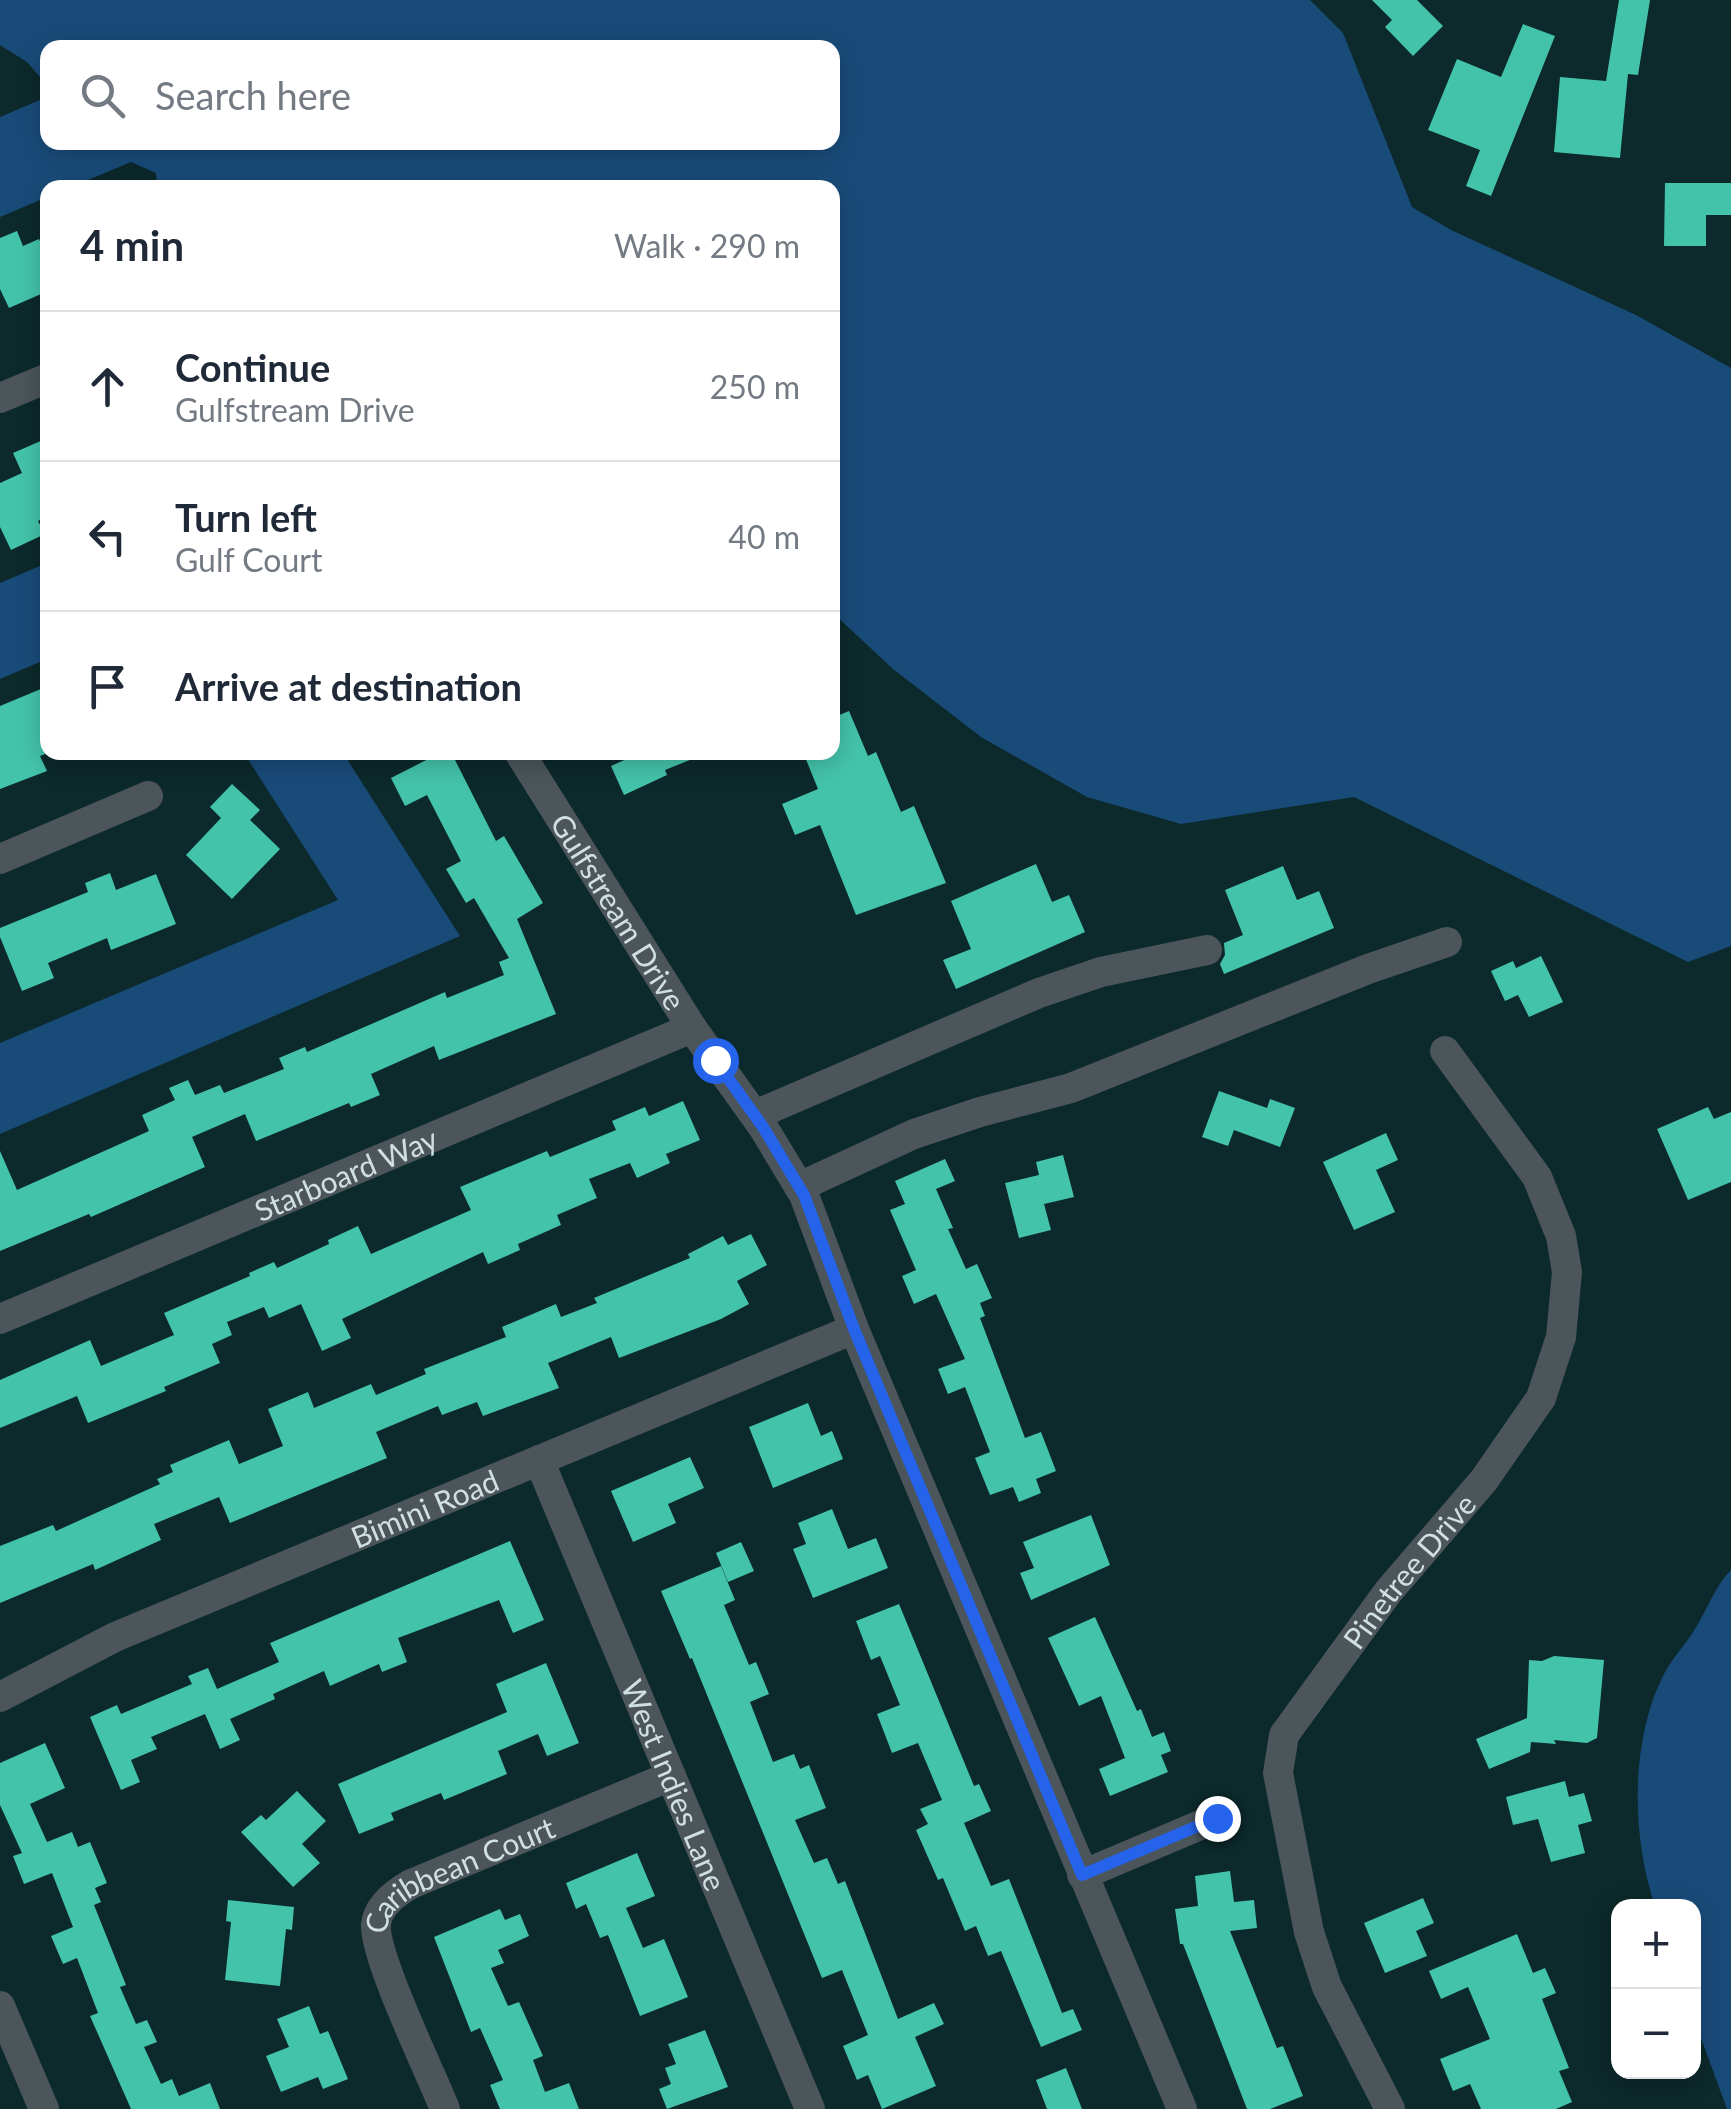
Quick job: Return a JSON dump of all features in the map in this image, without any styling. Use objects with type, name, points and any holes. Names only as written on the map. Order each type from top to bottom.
[{"type":"street","points":[[0,398],[40,381]]},
{"type":"street","name":"Gulfstream Drive","points":[[525,760],[692,1028],[799,1186],[854,1329],[1182,2109]]},
{"type":"street","points":[[0,858],[148,796]]},
{"type":"street","points":[[799,1186],[914,1134],[1072,1088],[1368,969],[1446,942]]},
{"type":"street","points":[[754,1116],[1039,994],[1101,972],[1207,950]]},
{"type":"street","name":"Starboard Way","points":[[0,1319],[692,1028]]},
{"type":"street","name":"Pinetree Drive","points":[[1390,2109],[1327,1987],[1309,1932],[1278,1773],[1284,1735],[1388,1592],[1484,1480],[1540,1398],[1561,1336],[1567,1272],[1562,1236],[1538,1176],[1444,1052]]},
{"type":"street","name":"Bimini Road","points":[[0,1697],[115,1637],[854,1329]]},
{"type":"street","name":"West Indies Lane","points":[[539,1460],[810,2109]]},
{"type":"street","name":"Caribbean Court","points":[[445,2109],[382,1958],[376,1924],[384,1907],[411,1884],[670,1776]]},
{"type":"street","points":[[1082,1875],[1217,1818]]},
{"type":"street","points":[[0,2006],[44,2109]]},
{"type":"water","points":[[0,0],[1310,0],[1343,33],[1412,207],[1451,230],[1636,315],[1731,368],[1731,946],[1688,962],[1354,797],[1181,824],[1087,797],[981,737],[893,669],[840,620],[840,180],[156,180],[156,173],[131,162],[88,180],[40,180],[40,200],[0,217],[0,117],[40,100],[40,150],[840,150],[840,40],[40,40],[40,77],[27,62],[0,45]]},
{"type":"water","points":[[40,566],[40,662],[0,679],[0,583]]},
{"type":"water","points":[[248,760],[347,760],[460,936],[0,1134],[0,1043],[338,900]]},
{"type":"water","points":[[1731,1570],[1731,2109],[1727,2109],[1701,2038],[1701,1899],[1653,1899],[1642,1851],[1638,1792],[1644,1734],[1661,1680]]},
{"type":"building","points":[[1372,0],[1417,0],[1443,26],[1413,56],[1385,27],[1392,20]]},
{"type":"building","points":[[1619,0],[1650,0],[1638,75],[1628,74],[1620,158],[1554,152],[1560,77],[1606,81]]},
{"type":"building","points":[[1523,24],[1555,36],[1491,196],[1466,186],[1480,150],[1428,130],[1457,59],[1501,77]]},
{"type":"building","points":[[1665,183],[1731,183],[1731,215],[1706,215],[1706,246],[1664,246]]},
{"type":"building","points":[[17,231],[23,246],[40,241],[40,294],[9,308],[0,289],[0,238]]},
{"type":"building","points":[[40,441],[40,536],[11,550],[0,527],[0,483],[22,473],[13,453]]},
{"type":"building","points":[[40,689],[40,760],[47,771],[0,789],[0,706]]},
{"type":"building","points":[[849,711],[868,756],[876,752],[901,812],[914,806],[946,883],[856,915],[820,825],[795,835],[782,804],[818,789],[806,760],[840,760],[840,715]]},
{"type":"building","points":[[426,760],[455,760],[496,841],[504,836],[543,903],[517,919],[556,1014],[439,1060],[434,1046],[371,1074],[380,1095],[351,1107],[349,1103],[256,1141],[245,1114],[192,1137],[205,1167],[91,1217],[89,1214],[0,1251],[0,1151],[17,1190],[149,1131],[142,1115],[175,1100],[169,1088],[188,1080],[195,1095],[220,1085],[224,1093],[284,1069],[279,1058],[305,1047],[307,1052],[445,992],[447,998],[504,975],[499,962],[509,958],[474,898],[466,903],[446,869],[461,861],[427,795],[405,806],[391,778]]},
{"type":"building","points":[[624,760],[690,760],[624,795],[611,766]]},
{"type":"building","points":[[232,784],[260,810],[250,820],[280,849],[232,899],[186,855],[221,818],[210,807]]},
{"type":"building","points":[[1036,864],[1052,902],[1069,895],[1085,932],[956,989],[943,960],[971,949],[951,901]]},
{"type":"building","points":[[1283,866],[1297,900],[1319,891],[1334,928],[1224,974],[1220,964],[1225,955],[1224,943],[1243,935],[1225,890]]},
{"type":"building","points":[[110,873],[116,890],[156,874],[176,924],[111,950],[107,938],[48,963],[54,978],[22,991],[0,928],[88,892],[85,883]]},
{"type":"building","points":[[1541,956],[1563,1002],[1529,1017],[1518,995],[1505,1001],[1491,971],[1513,961],[1516,968]]},
{"type":"building","points":[[1219,1091],[1267,1108],[1270,1099],[1295,1108],[1280,1147],[1234,1130],[1228,1146],[1202,1137]]},
{"type":"building","points":[[683,1101],[700,1140],[666,1154],[670,1163],[637,1178],[630,1163],[589,1179],[597,1198],[557,1215],[561,1225],[518,1244],[520,1250],[488,1264],[483,1252],[342,1319],[351,1338],[322,1351],[301,1304],[269,1318],[264,1307],[227,1322],[232,1335],[212,1344],[220,1363],[164,1387],[166,1391],[88,1423],[77,1396],[0,1428],[0,1380],[90,1340],[101,1366],[174,1335],[164,1313],[250,1276],[249,1273],[274,1262],[277,1268],[358,1226],[371,1254],[471,1210],[460,1187],[547,1151],[550,1157],[616,1130],[612,1121],[645,1107],[649,1116]]},
{"type":"building","points":[[1708,1107],[1714,1119],[1731,1112],[1731,1182],[1688,1200],[1657,1129]]},
{"type":"building","points":[[1386,1133],[1398,1160],[1376,1170],[1395,1212],[1354,1230],[1323,1162]]},
{"type":"building","points":[[1063,1155],[1074,1197],[1044,1204],[1051,1230],[1019,1238],[1005,1183],[1039,1175],[1036,1162]]},
{"type":"building","points":[[945,1159],[955,1181],[936,1189],[953,1228],[948,1229],[966,1269],[977,1264],[992,1298],[980,1303],[985,1316],[980,1318],[1025,1438],[1041,1432],[1056,1471],[1036,1479],[1041,1493],[1019,1502],[1013,1487],[990,1495],[975,1458],[990,1452],[965,1387],[948,1394],[938,1369],[965,1359],[936,1294],[914,1304],[902,1276],[916,1270],[890,1210],[905,1204],[895,1181]]},
{"type":"building","points":[[751,1234],[767,1265],[737,1281],[749,1304],[721,1319],[619,1358],[611,1337],[548,1363],[559,1388],[483,1416],[477,1402],[442,1415],[438,1406],[376,1432],[387,1458],[230,1523],[219,1497],[154,1524],[161,1540],[95,1570],[93,1564],[0,1603],[0,1546],[53,1525],[56,1531],[160,1484],[157,1479],[173,1472],[170,1465],[229,1440],[239,1464],[283,1446],[268,1409],[308,1392],[314,1408],[371,1384],[376,1395],[426,1374],[424,1369],[506,1337],[502,1327],[556,1304],[561,1317],[597,1303],[594,1298],[690,1258],[688,1254],[723,1236],[728,1245]]},
{"type":"building","points":[[808,1403],[821,1436],[832,1431],[843,1459],[773,1488],[749,1427]]},
{"type":"building","points":[[690,1457],[704,1488],[668,1504],[676,1523],[633,1542],[611,1491]]},
{"type":"building","points":[[832,1509],[848,1549],[876,1538],[888,1568],[813,1598],[793,1549],[806,1544],[798,1523]]},
{"type":"building","points":[[1091,1515],[1110,1565],[1031,1600],[1020,1573],[1034,1568],[1023,1542]]},
{"type":"building","points":[[510,1541],[544,1620],[513,1633],[499,1600],[398,1638],[407,1662],[382,1672],[379,1664],[330,1686],[324,1671],[273,1694],[275,1699],[230,1719],[240,1740],[220,1749],[205,1714],[151,1737],[157,1749],[131,1760],[140,1782],[121,1790],[90,1717],[117,1705],[121,1714],[192,1684],[188,1676],[208,1668],[217,1689],[279,1662],[270,1643]]},
{"type":"building","points":[[741,1542],[754,1571],[728,1582],[716,1553]]},
{"type":"building","points":[[721,1566],[735,1600],[724,1605],[749,1665],[756,1662],[769,1694],[750,1702],[773,1762],[794,1754],[800,1769],[809,1765],[826,1808],[795,1820],[814,1863],[827,1858],[838,1884],[845,1881],[898,2019],[934,2003],[944,2024],[915,2037],[936,2086],[882,2109],[868,2075],[857,2080],[843,2046],[868,2035],[842,1970],[822,1978],[661,1591]]},
{"type":"building","points":[[899,1604],[974,1786],[979,1784],[991,1811],[964,1823],[991,1886],[1009,1879],[1062,2013],[1073,2009],[1082,2030],[1041,2047],[1001,1951],[988,1956],[976,1926],[965,1931],[943,1878],[938,1880],[916,1830],[928,1824],[920,1809],[942,1800],[918,1743],[892,1753],[877,1714],[900,1705],[880,1656],[871,1660],[856,1621]]},
{"type":"building","points":[[1095,1617],[1137,1711],[1141,1709],[1152,1737],[1164,1732],[1171,1751],[1161,1755],[1168,1772],[1110,1796],[1099,1769],[1125,1758],[1101,1696],[1079,1706],[1048,1638]]},
{"type":"building","points":[[1554,1656],[1604,1660],[1597,1738],[1587,1743],[1531,1742],[1530,1752],[1489,1769],[1476,1739],[1527,1718],[1529,1660],[1542,1661]]},
{"type":"building","points":[[546,1663],[579,1743],[547,1756],[538,1734],[498,1751],[507,1774],[444,1800],[441,1793],[391,1813],[394,1820],[359,1834],[338,1784],[507,1712],[496,1684]]},
{"type":"building","points":[[45,1743],[65,1788],[30,1804],[47,1842],[72,1832],[78,1847],[90,1842],[107,1883],[95,1888],[101,1902],[94,1905],[126,1985],[120,1987],[136,2024],[147,2020],[157,2042],[144,2047],[161,2084],[172,2079],[179,2096],[210,2083],[220,2109],[131,2109],[90,2016],[98,2013],[77,1958],[63,1964],[51,1936],[73,1927],[52,1873],[24,1884],[13,1856],[22,1853],[0,1805],[0,1763]]},
{"type":"building","points":[[1565,1781],[1569,1797],[1584,1793],[1592,1821],[1578,1825],[1585,1853],[1551,1862],[1538,1819],[1513,1825],[1506,1797]]},
{"type":"building","points":[[297,1791],[326,1821],[302,1844],[320,1863],[293,1887],[241,1832],[261,1815],[266,1820]]},
{"type":"building","points":[[637,1853],[655,1896],[626,1908],[643,1948],[664,1939],[688,1997],[640,2016],[608,1935],[600,1938],[586,1904],[576,1909],[566,1883]]},
{"type":"building","points":[[1230,1871],[1234,1902],[1254,1900],[1257,1928],[1230,1931],[1277,2048],[1283,2046],[1303,2096],[1270,2109],[1247,2109],[1180,1944],[1175,1909],[1198,1906],[1195,1876]]},
{"type":"building","points":[[1423,1898],[1434,1923],[1416,1931],[1427,1956],[1385,1973],[1364,1923]]},
{"type":"building","points":[[228,1900],[294,1907],[292,1930],[286,1929],[280,1986],[225,1980],[231,1922],[226,1921]]},
{"type":"building","points":[[500,1909],[505,1920],[520,1914],[529,1936],[498,1950],[504,1963],[491,1968],[508,2006],[519,2002],[543,2056],[533,2060],[545,2092],[569,2083],[579,2109],[500,2109],[490,2085],[503,2080],[480,2028],[471,2032],[434,1937]]},
{"type":"building","points":[[1517,1934],[1533,1973],[1545,1968],[1556,1993],[1542,1999],[1569,2068],[1559,2071],[1572,2102],[1556,2109],[1481,2109],[1470,2084],[1453,2091],[1440,2059],[1490,2039],[1468,1987],[1441,1999],[1429,1971]]},
{"type":"building","points":[[309,2006],[320,2034],[328,2031],[348,2079],[323,2089],[318,2077],[281,2092],[266,2056],[289,2047],[277,2019]]},
{"type":"building","points":[[705,2030],[728,2087],[667,2109],[659,2089],[671,2084],[665,2068],[676,2064],[668,2044]]},
{"type":"building","points":[[1066,2068],[1082,2109],[1047,2109],[1036,2080]]},
{"type":"route","points":[[715,1060],[763,1127],[804,1195],[854,1329],[1082,1875],[1217,1818]]}]
